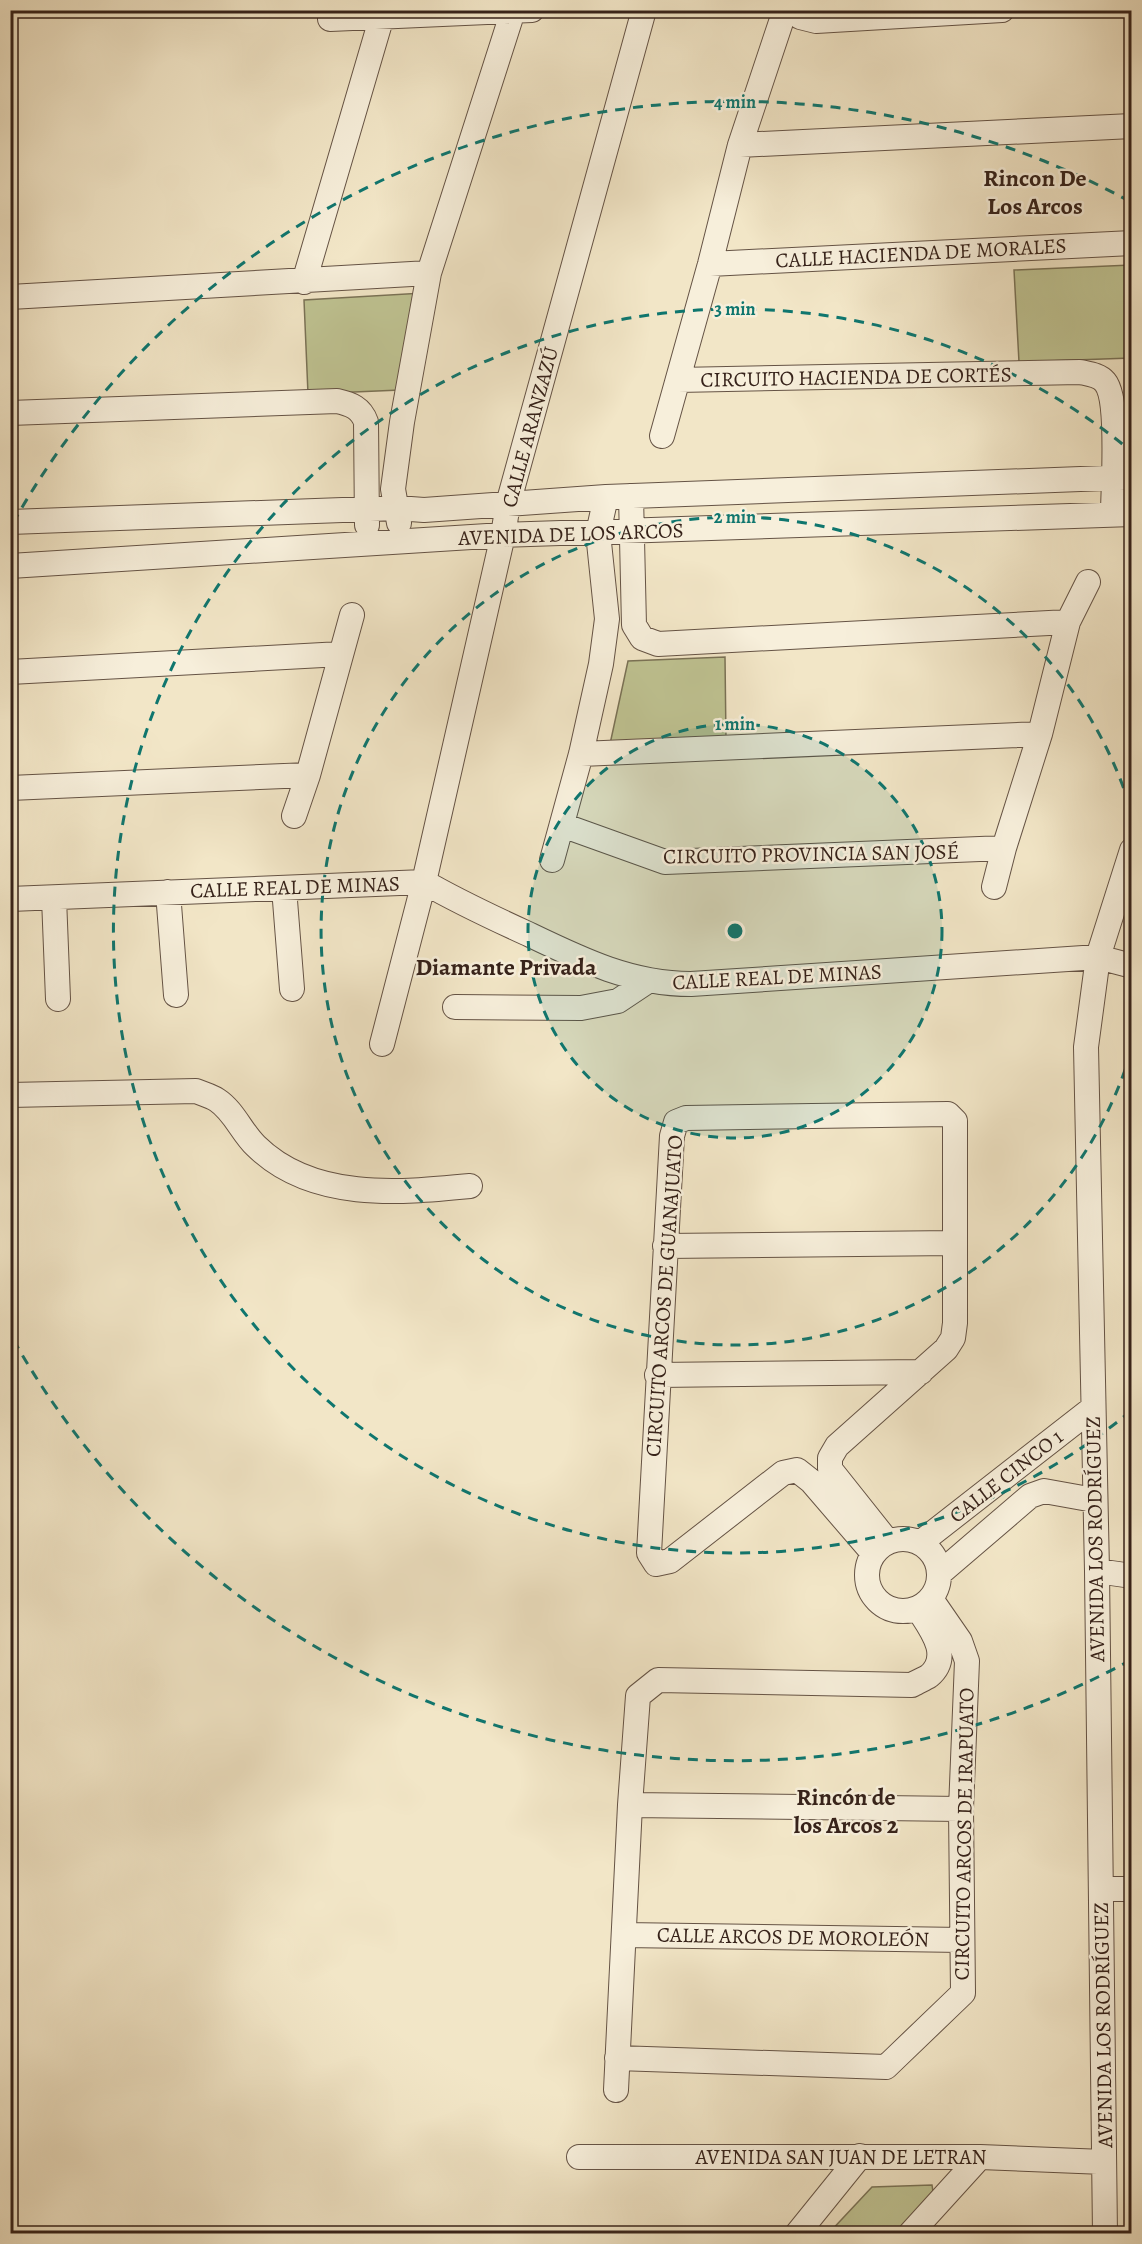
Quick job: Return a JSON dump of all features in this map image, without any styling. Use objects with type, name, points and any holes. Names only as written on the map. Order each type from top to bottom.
[{"type":"street","name":"CALLE ARANZAZÚ","points":[[382,1044],[424,882],[503,535],[508,504],[644,10]]},
{"type":"street","name":"CIRCUITO HACIENDA DE CORTÉS","points":[[785,10],[740,145],[678,380],[1080,372],[1094,375],[1107,383],[1114,404],[1122,477],[1122,514]]},
{"type":"street","points":[[794,10],[800,17],[816,21],[1002,10]]},
{"type":"street","points":[[330,19],[523,11],[429,273],[402,422],[393,489],[402,541]]},
{"type":"street","points":[[304,282],[382,16]]},
{"type":"street","points":[[740,145],[1131,126]]},
{"type":"street","name":"CALLE HACIENDA DE MORALES","points":[[710,264],[1131,243]]},
{"type":"street","points":[[10,297],[304,282],[429,273]]},
{"type":"street","points":[[662,436],[678,380]]},
{"type":"street","points":[[10,413],[348,403],[363,415],[366,422],[368,544]]},
{"type":"street","name":"AVENIDA DE LOS ARCOS","points":[[10,522],[397,508],[424,510],[606,496],[1122,477]]},
{"type":"street","points":[[552,860],[581,754],[602,664],[607,619],[598,533],[606,496]]},
{"type":"street","points":[[631,496],[634,625],[642,638],[658,644],[1068,622]]},
{"type":"street","name":"AVENIDA DE LOS ARCOS","points":[[10,566],[503,535],[1122,514]]},
{"type":"street","points":[[994,887],[1040,734],[1068,622],[1088,582]]},
{"type":"street","points":[[294,816],[308,775],[352,615]]},
{"type":"street","points":[[10,672],[340,654]]},
{"type":"street","points":[[581,754],[1040,734]]},
{"type":"street","points":[[10,788],[308,775]]},
{"type":"street","name":"CIRCUITO PROVINCIA SAN JOSÉ","points":[[562,825],[665,862],[1004,848]]},
{"type":"street","name":"AVENIDA LOS RODRÍGUEZ","points":[[1105,2234],[1097,1571],[1086,1047],[1098,957],[1131,850]]},
{"type":"street","name":"CALLE REAL DE MINAS","points":[[10,899],[424,882],[464,905],[572,954],[635,978],[665,984],[1098,957],[1131,966]]},
{"type":"street","points":[[284,888],[292,989]]},
{"type":"street","points":[[168,892],[176,994]]},
{"type":"street","points":[[54,898],[58,999]]},
{"type":"street","points":[[456,1007],[581,1008],[618,1000],[648,981]]},
{"type":"street","points":[[10,1095],[196,1091],[218,1100],[255,1145],[281,1166],[320,1183],[375,1192],[413,1192],[470,1186]]},
{"type":"street","name":"CIRCUITO ARCOS DE GUANAJUATO","points":[[948,1114],[955,1121],[955,1323],[953,1338],[946,1349],[837,1446],[830,1458],[830,1469],[881,1548],[797,1470],[783,1473],[670,1561],[656,1564],[649,1553],[665,1246],[672,1136],[676,1122],[686,1118],[948,1114]]},
{"type":"street","points":[[665,1246],[954,1243]]},
{"type":"street","points":[[657,1375],[921,1372]]},
{"type":"street","name":"CALLE CINCO 1","points":[[920,1543],[1093,1408]]},
{"type":"street","points":[[939,1574],[1030,1496],[1044,1491],[1094,1500]]},
{"type":"street","points":[[909,1540],[920,1543],[930,1551],[936,1561],[939,1574],[937,1587],[924,1604],[904,1612],[891,1610],[879,1603],[870,1593],[866,1579],[867,1566],[881,1548],[909,1540]]},
{"type":"street","points":[[1097,1571],[1131,1576]]},
{"type":"street","name":"CIRCUITO ARCOS DE IRAPUATO","points":[[616,2090],[630,1805],[638,1696],[658,1680],[912,1685],[930,1675],[940,1659],[938,1640],[924,1604]]},
{"type":"street","name":"CIRCUITO ARCOS DE IRAPUATO","points":[[617,2058],[886,2067],[963,1993],[961,1809],[967,1661],[960,1641],[924,1604]]},
{"type":"street","points":[[630,1805],[961,1809]]},
{"type":"street","points":[[1101,1889],[1131,1889]]},
{"type":"street","name":"CALLE ARCOS DE MOROLEÓN","points":[[624,1935],[962,1940]]},
{"type":"street","points":[[797,2234],[860,2156]]},
{"type":"street","name":"AVENIDA SAN JUAN DE LETRAN","points":[[579,2157],[980,2157],[1104,2162]]},
{"type":"street","points":[[910,2234],[980,2157]]},
{"type":"green space","points":[[1131,265],[1131,358],[1019,362],[1014,270]]},
{"type":"green space","points":[[423,293],[400,390],[308,394],[304,300]]},
{"type":"green space","points":[[725,657],[726,740],[610,744],[628,661]]},
{"type":"green space","points":[[932,2185],[935,2205],[907,2233],[828,2234],[872,2187]]},
{"type":"district","name":"Rincon De Los Arcos","points":[[1035,192]]},
{"type":"district","name":"Diamante Privada","points":[[506,967]]},
{"type":"district","name":"Rincón de los Arcos 2","points":[[846,1811]]}]
